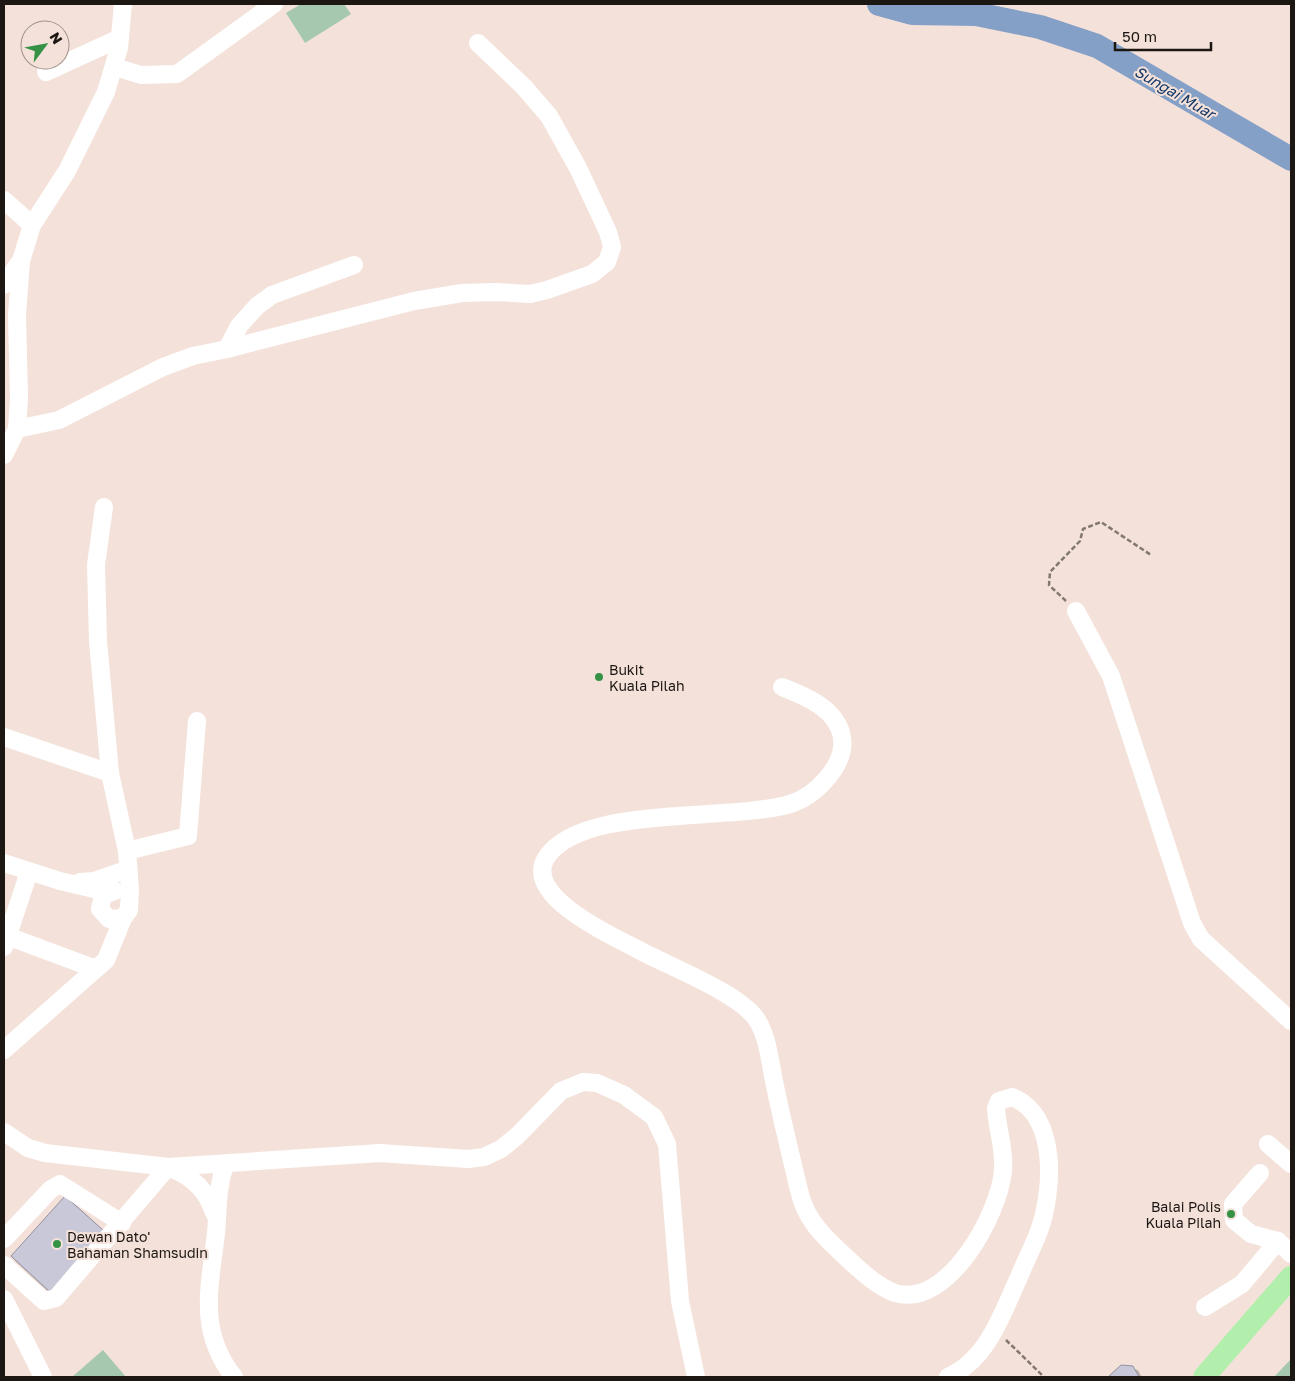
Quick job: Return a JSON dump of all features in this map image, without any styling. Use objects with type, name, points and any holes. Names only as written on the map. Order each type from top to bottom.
[{"type":"main road","points":[[1204,1377],[1291,1277]]},
{"type":"street","points":[[4,455],[16,429],[19,398],[17,315],[21,261],[32,225],[88,132],[115,67],[123,4]]},
{"type":"street","points":[[115,67],[141,76],[177,74],[274,4]]},
{"type":"street","points":[[46,72],[120,38]]},
{"type":"street","points":[[16,429],[60,420],[162,367],[193,356],[414,301],[462,294],[495,292],[530,294],[592,274],[607,262],[612,247],[608,232],[578,168],[549,116],[524,87],[478,43]]},
{"type":"street","points":[[4,200],[32,225]]},
{"type":"street","points":[[4,285],[21,261]]},
{"type":"street","points":[[227,349],[239,326],[257,306],[272,295],[354,265]]},
{"type":"street","points":[[4,1050],[101,965],[116,918],[129,910],[127,851],[110,774],[98,641],[97,556],[104,507]]},
{"type":"street","points":[[1076,611],[1111,676],[1192,922],[1201,939],[1291,1022]]},
{"type":"street","points":[[782,687],[820,706],[835,720],[841,732],[843,744],[839,759],[819,787],[806,797],[791,804],[756,811],[645,819],[612,823],[581,831],[554,848],[547,856],[543,865],[543,876],[547,889],[572,912],[613,937],[706,983],[739,1003],[756,1018],[766,1044],[779,1108],[804,1206],[822,1235],[879,1285],[894,1292],[912,1296],[924,1293],[949,1273],[965,1256],[993,1211],[1001,1189],[1004,1167],[996,1108],[999,1101],[1012,1097],[1030,1109],[1047,1141],[1047,1199],[1039,1230],[996,1329],[972,1362],[948,1377]]},
{"type":"street","points":[[127,851],[188,836],[197,721]]},
{"type":"street","points":[[4,737],[110,774]]},
{"type":"street","points":[[116,918],[102,913],[106,896],[120,872],[127,851]]},
{"type":"street","points":[[4,863],[106,896],[125,895],[129,901]]},
{"type":"street","points":[[29,872],[6,941],[101,965]]},
{"type":"street","points":[[64,882],[94,881],[120,872]]},
{"type":"street","points":[[4,1132],[28,1148],[45,1153],[168,1167],[230,1166],[380,1153],[468,1160],[484,1158],[502,1149],[561,1091],[570,1085],[583,1082],[597,1083],[624,1095],[654,1117],[667,1144],[680,1301],[696,1377]]},
{"type":"street","points":[[1268,1144],[1288,1156]]},
{"type":"street","points":[[198,1184],[230,1166]]},
{"type":"street","points":[[230,1166],[218,1190],[207,1310],[218,1353],[234,1377]]},
{"type":"street","points":[[168,1167],[179,1171],[198,1184],[206,1193],[216,1218]]},
{"type":"street","points":[[4,1265],[44,1301],[56,1298],[168,1167]]},
{"type":"street","points":[[1260,1173],[1233,1204],[1234,1220],[1251,1234],[1278,1241],[1291,1254]]},
{"type":"street","points":[[4,1240],[51,1189],[60,1184],[122,1223]]},
{"type":"street","points":[[1205,1307],[1242,1284],[1278,1241]]},
{"type":"street","points":[[4,1299],[43,1377]]},
{"type":"path","points":[[1076,611],[1049,585],[1050,572],[1080,541],[1083,529],[1100,522],[1151,555]]},
{"type":"path","points":[[1002,1336],[1044,1377]]},
{"type":"green space","points":[[301,4],[344,4],[351,14],[305,43],[286,13]]},
{"type":"green space","points":[[103,1350],[126,1377],[72,1377]]},
{"type":"green space","points":[[1291,1359],[1291,1377],[1274,1377]]},
{"type":"building","name":"Dewan Dato' Bahaman Shamsudin","points":[[65,1196],[104,1231],[50,1292],[11,1256]]},
{"type":"building","points":[[1121,1365],[1133,1366],[1139,1377],[1108,1377]]},
{"type":"waterway","name":"Sungai Muar","points":[[879,4],[912,13],[976,14],[1040,27],[1097,46],[1291,159]]},
{"type":"place","name":"Bukit Kuala Pilah","points":[[599,677]]},
{"type":"place","name":"Balai Polis Kuala Pilah","points":[[1231,1214]]},
{"type":"place","name":"Dewan Dato' Bahaman Shamsudin","points":[[57,1244]]}]
